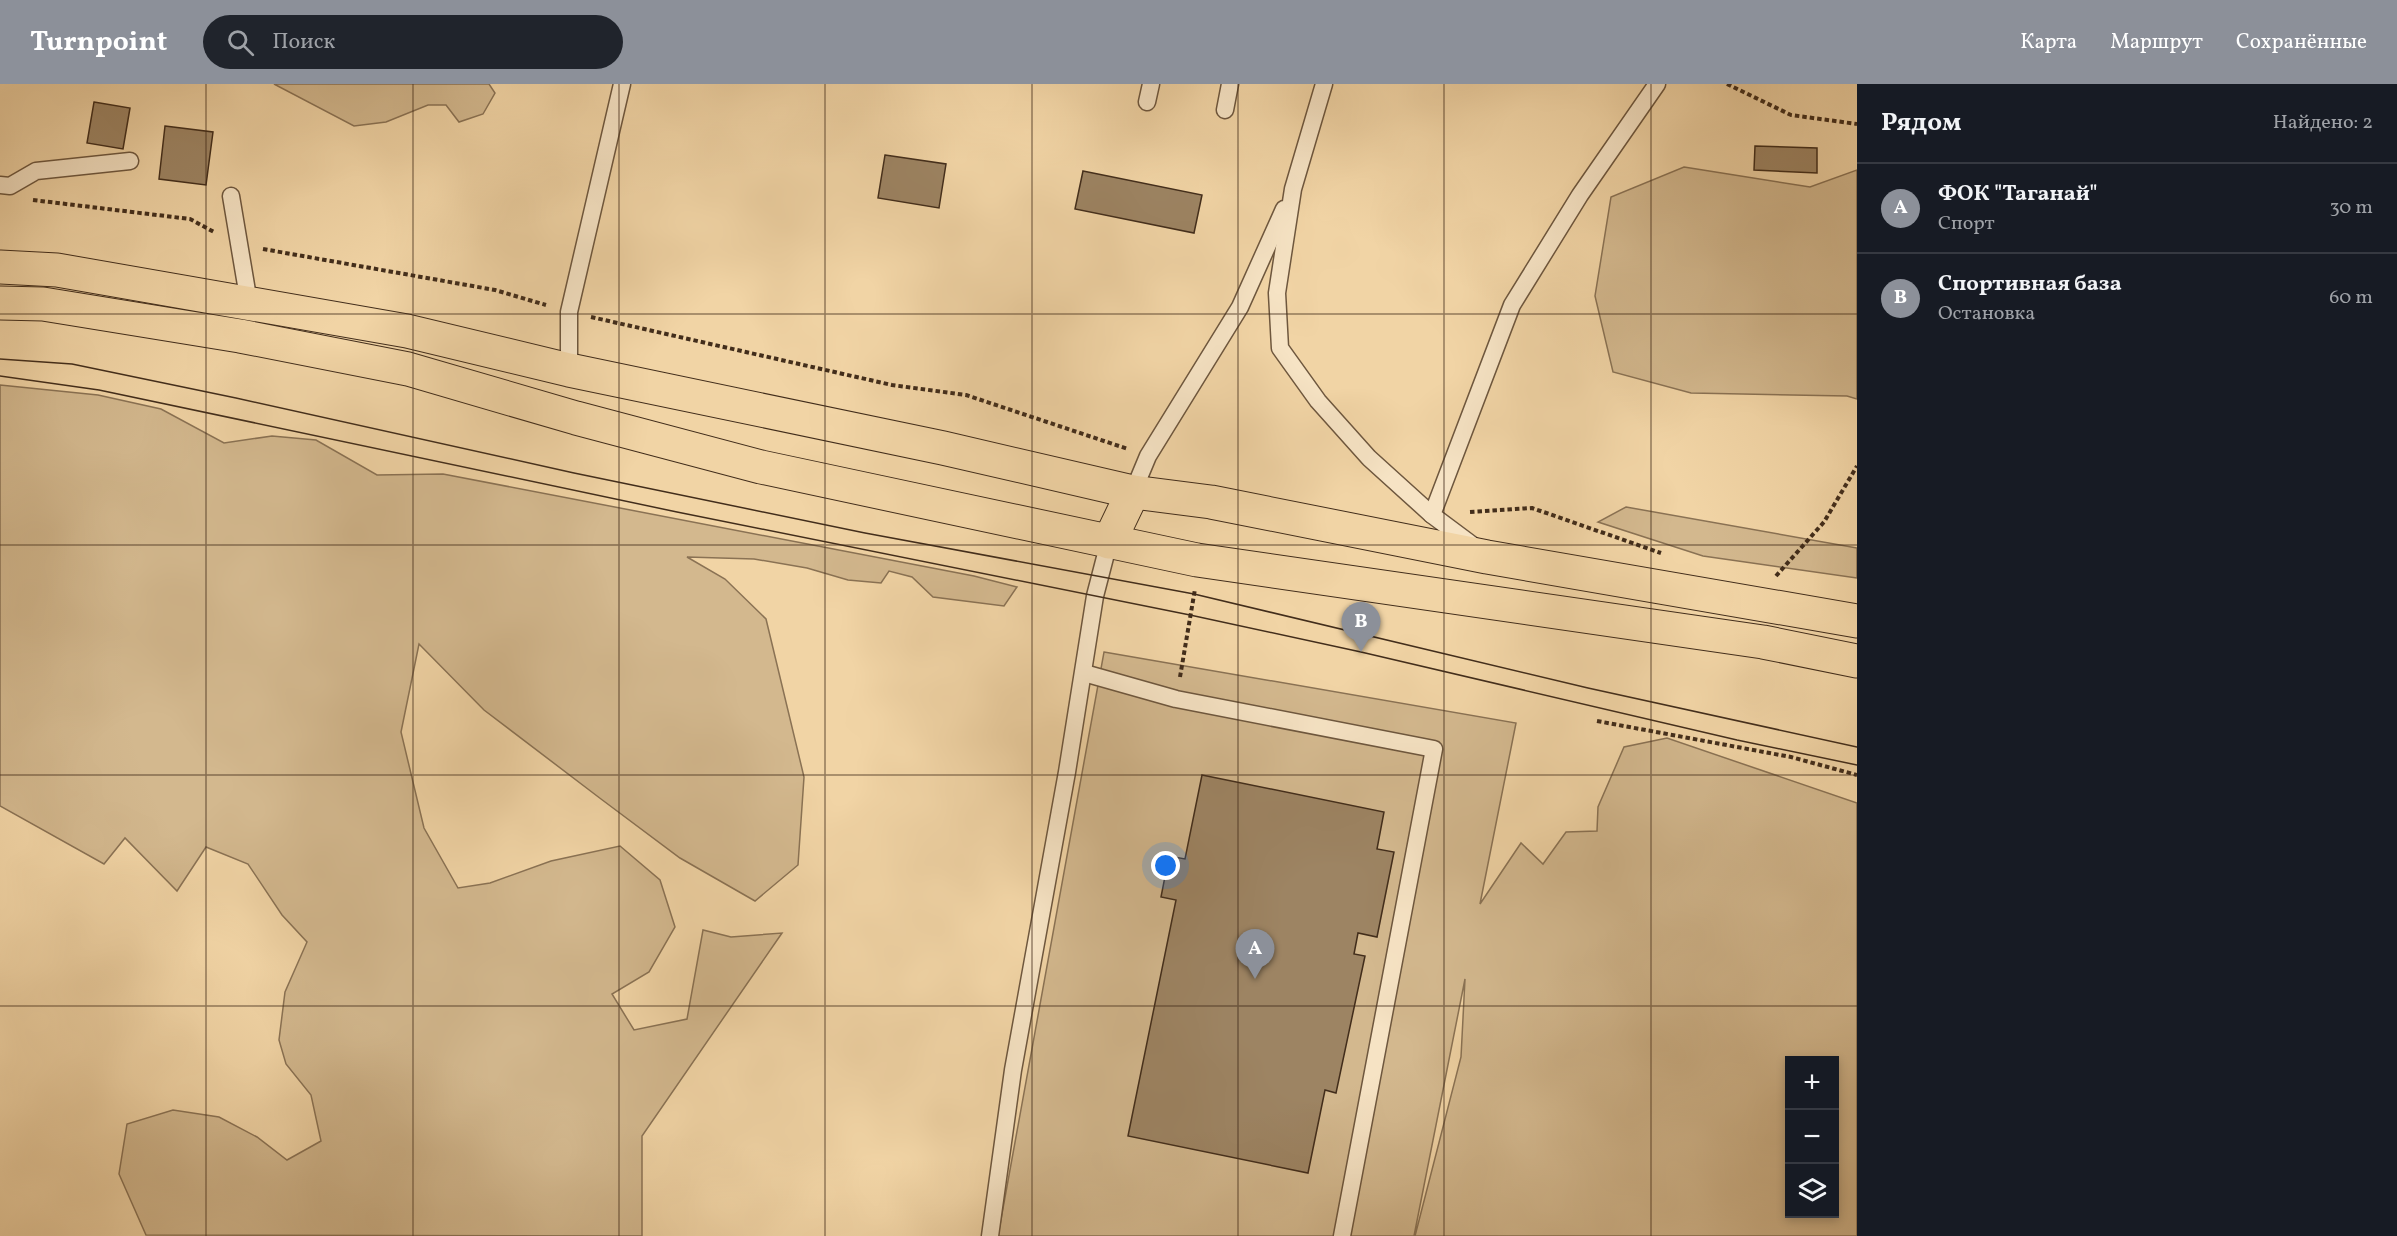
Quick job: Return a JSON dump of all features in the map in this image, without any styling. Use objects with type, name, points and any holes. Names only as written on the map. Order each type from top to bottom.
[{"type":"main road","points":[[0,267],[57,270],[407,331],[569,370],[942,448],[1133,492],[1211,502],[1487,557],[1857,621]]},
{"type":"main road","points":[[0,303],[43,304],[228,334],[408,369],[576,418],[761,467],[1197,560],[1763,642],[1857,661]]},
{"type":"main road","points":[[1109,542],[1133,492]]},
{"type":"lane","points":[[569,370],[569,312],[622,84]]},
{"type":"lane","points":[[1147,102],[1151,84]]},
{"type":"lane","points":[[1224,110],[1230,84]]},
{"type":"lane","points":[[1324,84],[1293,189],[1277,293],[1280,348],[1318,401],[1369,459],[1432,515],[1487,557]]},
{"type":"lane","points":[[1432,515],[1512,305],[1580,195],[1657,84]]},
{"type":"lane","points":[[0,185],[10,186],[36,171],[130,161]]},
{"type":"lane","points":[[1133,492],[1148,456],[1240,307],[1293,189]]},
{"type":"lane","points":[[231,196],[249,303]]},
{"type":"lane","points":[[990,1236],[1013,1070],[1084,674],[1095,596],[1109,542]]},
{"type":"lane","points":[[1084,674],[1176,699],[1434,749],[1341,1236]]},
{"type":"path","points":[[1727,84],[1791,115],[1857,124]]},
{"type":"path","points":[[26,198],[190,219],[239,245],[495,290],[569,312],[892,385],[966,395],[1148,456]]},
{"type":"path","points":[[1784,581],[1774,579],[1824,522],[1857,466]]},
{"type":"path","points":[[1432,515],[1532,508],[1665,554]]},
{"type":"path","points":[[1597,721],[1791,757],[1857,775]]},
{"type":"shaded area","points":[[274,84],[489,84],[495,93],[483,114],[459,122],[446,105],[428,105],[386,122],[354,126]]},
{"type":"shaded area","points":[[1684,167],[1810,187],[1857,170],[1857,399],[1847,396],[1691,393],[1613,372],[1595,296],[1611,197]]},
{"type":"shaded area","points":[[0,385],[98,395],[161,409],[224,443],[272,436],[316,440],[377,475],[443,474],[974,576],[1017,587],[1004,606],[933,597],[912,577],[889,571],[881,583],[848,580],[807,568],[754,559],[687,557],[725,579],[766,619],[804,777],[798,865],[755,901],[680,858],[484,710],[419,644],[401,732],[424,828],[458,888],[490,883],[551,861],[620,846],[660,880],[675,927],[649,972],[612,994],[634,1030],[687,1019],[703,930],[731,937],[782,933],[642,1136],[642,1236],[146,1235],[119,1174],[127,1124],[173,1110],[219,1117],[257,1137],[287,1160],[321,1141],[311,1095],[286,1064],[279,1040],[285,992],[307,942],[282,915],[248,864],[206,847],[177,891],[125,838],[104,864],[0,806]]},
{"type":"shaded area","points":[[1626,507],[1857,548],[1857,578],[1703,556],[1598,522]]},
{"type":"shaded area","points":[[1104,652],[1516,723],[1480,904],[1521,843],[1543,864],[1566,832],[1597,831],[1598,807],[1624,747],[1667,738],[1857,803],[1857,1236],[1415,1236],[1461,1057],[1465,979],[1414,1236],[998,1236]]},
{"type":"building","points":[[94,102],[130,108],[123,149],[87,143]]},
{"type":"building","points":[[165,126],[213,132],[206,185],[159,179]]},
{"type":"building","points":[[1755,146],[1817,148],[1817,173],[1754,170]]},
{"type":"building","points":[[885,155],[946,164],[939,208],[878,198]]},
{"type":"building","points":[[1083,171],[1202,195],[1194,233],[1075,209]]},
{"type":"building","points":[[1202,775],[1384,812],[1377,849],[1394,852],[1377,937],[1358,933],[1354,954],[1365,956],[1336,1093],[1325,1090],[1308,1173],[1128,1136],[1176,900],[1161,897],[1169,856],[1185,859]]},
{"type":"tram line","points":[[0,359],[72,364],[574,473],[865,533],[1194,594],[1588,688],[1857,747]]},
{"type":"tram line","points":[[0,376],[99,390],[677,512],[1190,615],[1361,652],[1737,740],[1857,765]]},
{"type":"place","name":"Спортивная база","points":[[1361,652]]},
{"type":"place","name":"ФОК \"Таганай\"","points":[[1255,979]]}]
